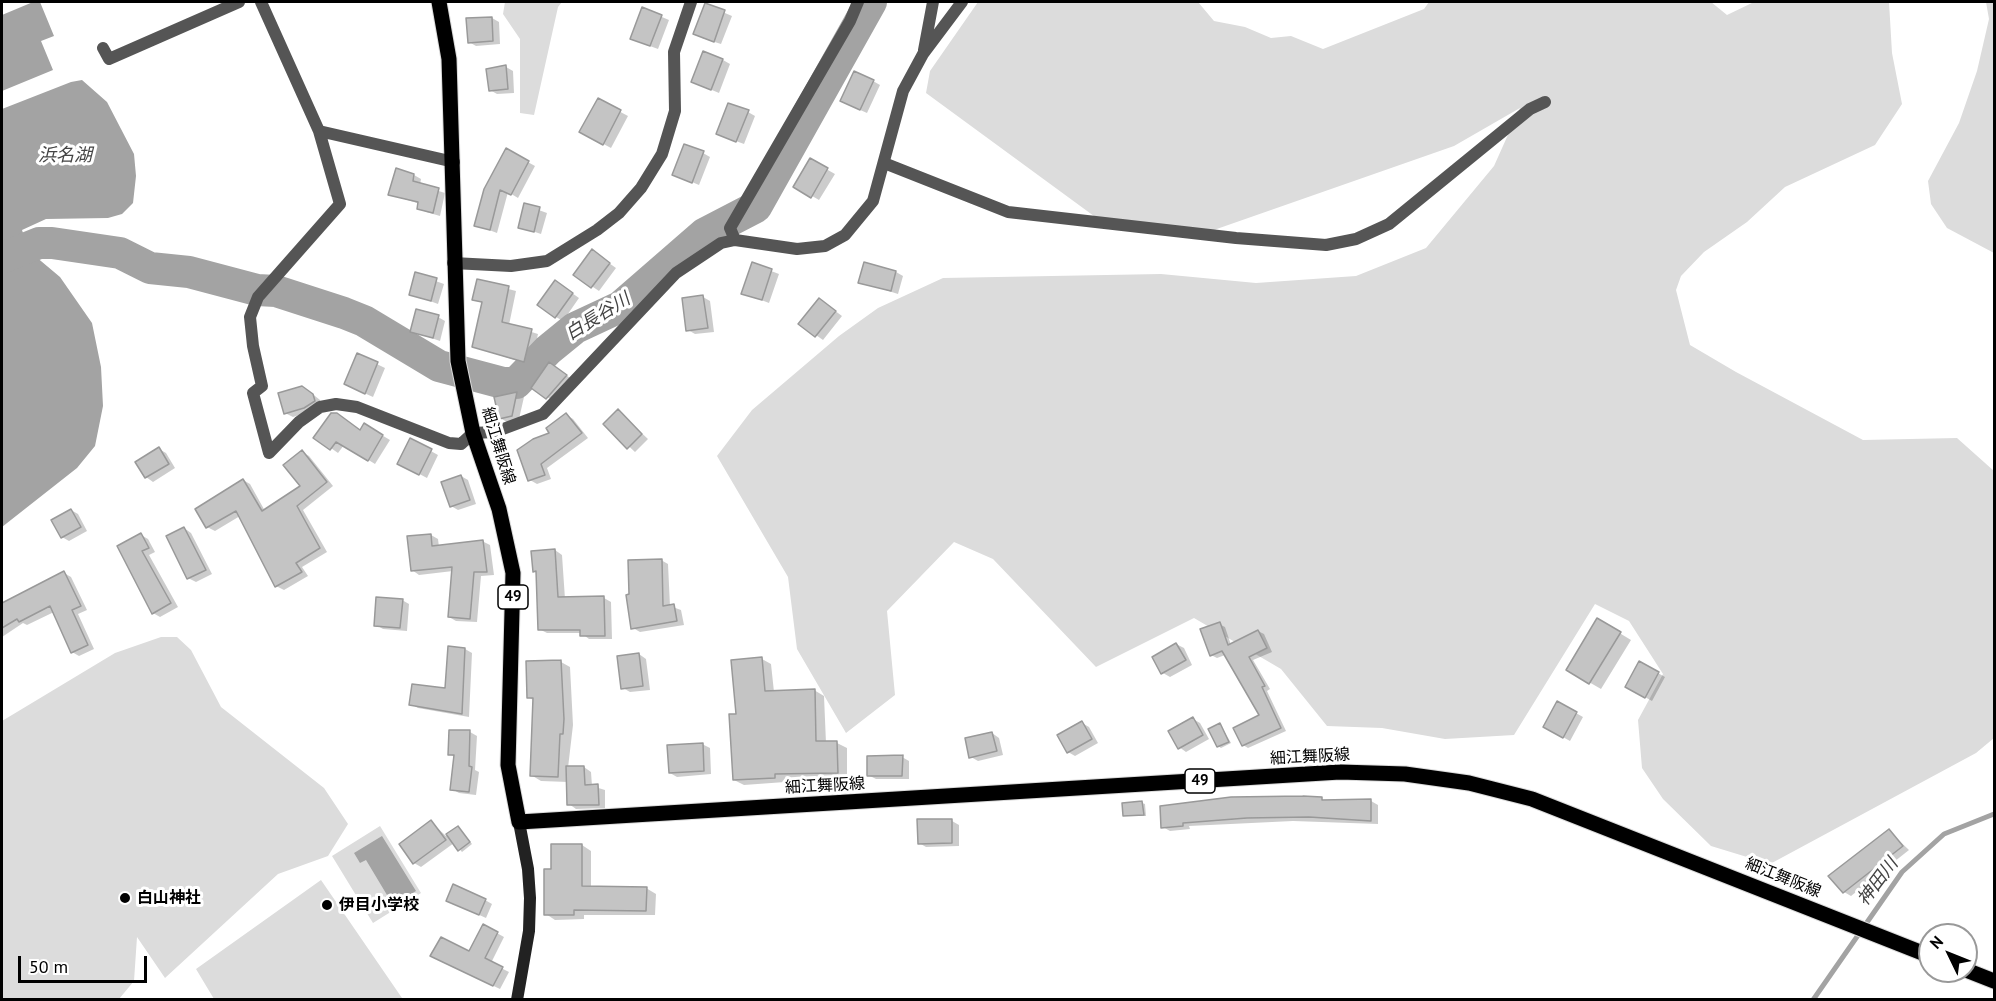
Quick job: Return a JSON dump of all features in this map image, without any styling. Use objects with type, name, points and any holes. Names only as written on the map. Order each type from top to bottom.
[{"type":"main road","name":"細江舞阪線","points":[[439,2],[449,59],[454,162],[453,263],[458,361],[473,433],[499,509],[513,573],[508,765],[519,822],[1334,773],[1405,774],[1469,783],[1533,799],[1918,951]]},
{"type":"main road","points":[[517,999],[529,931],[530,898],[528,869],[519,822]]},
{"type":"main road","points":[[1978,975],[1995,981]]},
{"type":"street","points":[[103,48],[109,59],[239,2]]},
{"type":"street","points":[[261,2],[319,131],[340,204],[269,283],[258,297],[250,317],[253,346],[262,386],[253,393],[269,453],[320,406],[336,404],[357,407],[449,443],[460,444],[473,433],[495,432],[543,414],[676,273],[721,243],[735,240],[797,249],[825,246],[844,235],[861,219],[873,201],[903,91],[924,54],[962,2]]},
{"type":"street","points":[[453,263],[511,266],[547,261],[597,230],[619,213],[641,188],[662,154],[675,111],[674,52],[691,2]]},
{"type":"street","points":[[735,240],[730,228],[850,21],[858,2]]},
{"type":"street","points":[[924,54],[933,2]]},
{"type":"street","points":[[884,163],[1008,212],[1236,238],[1326,245],[1356,239],[1389,224],[1530,109],[1545,102]]},
{"type":"street","points":[[319,131],[454,162]]},
{"type":"shaded area","points":[[505,2],[562,2],[558,7],[534,115],[520,113],[520,39],[503,14]]},
{"type":"shaded area","points":[[978,2],[1198,2],[1214,21],[1245,27],[1271,38],[1291,36],[1323,49],[1424,9],[1429,2],[1711,2],[1727,15],[1754,2],[1889,2],[1892,53],[1902,104],[1875,145],[1785,187],[1747,222],[1704,252],[1681,276],[1676,290],[1690,345],[1736,372],[1863,440],[1957,438],[1994,471],[1994,738],[1976,753],[1770,864],[1711,846],[1663,799],[1642,768],[1638,720],[1663,674],[1629,621],[1595,604],[1514,735],[1445,739],[1382,728],[1327,726],[1281,669],[1194,618],[1096,667],[993,559],[954,542],[887,611],[895,695],[846,733],[797,649],[788,577],[717,456],[752,410],[839,336],[878,308],[943,278],[1161,274],[1256,283],[1356,276],[1426,248],[1494,166],[1520,108],[1454,146],[1211,231],[1098,219],[926,93],[930,71]]},
{"type":"shaded area","points":[[1986,2],[1994,2],[1994,253],[1947,228],[1931,204],[1928,181],[1959,123],[1977,71],[1989,19]]},
{"type":"shaded area","points":[[161,637],[177,637],[191,650],[221,707],[324,788],[348,824],[328,856],[278,874],[165,978],[137,937],[134,981],[119,999],[2,999],[2,721],[115,653]]},
{"type":"shaded area","points":[[380,826],[421,893],[373,923],[332,856]]},
{"type":"shaded area","points":[[321,880],[402,998],[214,999],[196,969]]},
{"type":"water","points":[[33,2],[40,2],[54,36],[41,41],[53,70],[2,91],[2,15]]},
{"type":"water","name":"浜名湖","points":[[82,80],[107,102],[134,154],[136,176],[133,203],[122,214],[108,218],[46,219],[22,230],[26,242],[38,239],[41,247],[35,256],[60,277],[92,323],[101,367],[103,406],[95,446],[77,468],[2,527],[2,109],[71,82]]},
{"type":"water","points":[[382,836],[416,891],[393,905],[366,860],[360,863],[354,853]]},
{"type":"building","points":[[705,3],[725,10],[714,42],[693,34]]},
{"type":"building","points":[[642,7],[662,15],[650,46],[630,39]]},
{"type":"building","points":[[492,17],[493,41],[468,43],[466,18]]},
{"type":"building","points":[[703,51],[723,59],[711,90],[691,82]]},
{"type":"building","points":[[506,65],[508,89],[489,91],[486,69]]},
{"type":"building","points":[[854,71],[874,80],[860,110],[840,101]]},
{"type":"building","points":[[598,98],[621,110],[603,145],[579,132]]},
{"type":"building","points":[[728,103],[749,110],[736,142],[716,134]]},
{"type":"building","points":[[684,144],[704,151],[692,183],[672,175]]},
{"type":"building","points":[[506,148],[529,161],[511,195],[500,190],[490,230],[474,226],[484,189]]},
{"type":"building","points":[[810,158],[828,168],[811,198],[793,187]]},
{"type":"building","points":[[396,168],[414,174],[413,181],[439,188],[433,213],[417,209],[418,202],[388,195]]},
{"type":"building","points":[[524,203],[540,207],[534,232],[518,228]]},
{"type":"building","points":[[592,249],[610,263],[591,288],[573,275]]},
{"type":"building","points":[[752,262],[772,269],[762,300],[741,294]]},
{"type":"building","points":[[864,262],[896,271],[891,291],[858,283]]},
{"type":"building","points":[[415,272],[437,278],[431,301],[409,295]]},
{"type":"building","points":[[477,279],[509,286],[502,322],[532,329],[524,362],[472,347],[482,302],[472,300]]},
{"type":"building","points":[[555,280],[573,293],[555,318],[537,305]]},
{"type":"building","points":[[703,295],[708,328],[686,331],[682,298]]},
{"type":"building","points":[[819,298],[836,311],[815,337],[798,324]]},
{"type":"building","points":[[416,309],[439,315],[433,338],[410,332]]},
{"type":"building","points":[[357,353],[378,362],[365,394],[344,384]]},
{"type":"building","points":[[549,362],[567,375],[546,399],[531,388]]},
{"type":"building","points":[[302,386],[313,394],[315,401],[304,408],[284,414],[278,393]]},
{"type":"building","points":[[517,392],[512,416],[499,419],[494,397]]},
{"type":"building","points":[[618,409],[642,434],[627,449],[603,424]]},
{"type":"building","points":[[331,413],[337,413],[360,430],[364,423],[383,435],[368,461],[336,442],[330,450],[313,438]]},
{"type":"building","points":[[566,413],[582,433],[541,464],[545,475],[528,481],[517,450],[533,439],[549,433],[546,428]]},
{"type":"building","points":[[410,438],[432,449],[419,475],[397,464]]},
{"type":"building","points":[[159,447],[169,464],[145,478],[135,462]]},
{"type":"building","points":[[302,450],[327,482],[297,506],[320,548],[296,563],[302,572],[275,587],[236,511],[206,528],[195,509],[243,479],[262,511],[300,486],[283,465]]},
{"type":"building","points":[[461,475],[470,500],[450,507],[441,482]]},
{"type":"building","points":[[71,509],[81,527],[61,538],[51,520]]},
{"type":"building","points":[[184,527],[206,570],[187,579],[166,536]]},
{"type":"building","points":[[141,533],[149,548],[142,551],[171,603],[152,614],[117,546]]},
{"type":"building","points":[[431,534],[432,546],[483,540],[487,572],[474,572],[470,619],[448,617],[452,567],[411,571],[407,536]]},
{"type":"building","points":[[555,549],[558,597],[604,596],[605,636],[580,636],[580,630],[538,630],[536,571],[533,572],[531,551]]},
{"type":"building","points":[[662,559],[663,606],[674,604],[677,621],[631,629],[626,595],[629,594],[628,560]]},
{"type":"building","points":[[64,571],[81,606],[72,610],[88,645],[71,653],[50,606],[19,622],[17,619],[2,628],[2,603]]},
{"type":"building","points":[[376,597],[403,599],[400,628],[374,626]]},
{"type":"building","points":[[1597,618],[1621,632],[1589,684],[1566,670]]},
{"type":"building","points":[[1220,622],[1228,645],[1258,630],[1267,648],[1249,657],[1265,686],[1262,687],[1281,728],[1242,746],[1233,728],[1259,715],[1222,651],[1210,656],[1200,629]]},
{"type":"building","points":[[1176,643],[1186,660],[1161,674],[1152,657]]},
{"type":"building","points":[[448,646],[465,648],[462,714],[409,705],[412,684],[445,688]]},
{"type":"building","points":[[639,653],[643,686],[621,689],[617,656]]},
{"type":"building","points":[[762,657],[765,691],[815,689],[816,741],[837,741],[838,773],[775,774],[775,778],[733,780],[729,714],[736,714],[731,660]]},
{"type":"building","points":[[561,660],[564,719],[563,734],[560,734],[558,777],[530,776],[533,698],[527,698],[526,661]]},
{"type":"building","points":[[1639,661],[1659,672],[1645,698],[1625,687]]},
{"type":"building","points":[[1557,701],[1577,712],[1563,738],[1543,727]]},
{"type":"building","points":[[1193,717],[1203,735],[1178,749],[1168,731]]},
{"type":"building","points":[[1082,721],[1092,739],[1067,753],[1057,735]]},
{"type":"building","points":[[1220,723],[1229,742],[1217,747],[1208,729]]},
{"type":"building","points":[[449,730],[470,730],[469,766],[472,767],[469,792],[450,790],[454,755],[448,755]]},
{"type":"building","points":[[992,732],[997,751],[969,758],[965,738]]},
{"type":"building","points":[[703,743],[704,771],[669,773],[667,745]]},
{"type":"building","points":[[903,755],[902,776],[867,776],[867,756]]},
{"type":"building","points":[[566,766],[584,766],[585,785],[598,784],[599,805],[567,805]]},
{"type":"building","points":[[1231,797],[1322,797],[1322,800],[1371,799],[1371,821],[1309,817],[1247,818],[1183,823],[1183,826],[1161,828],[1160,806]]},
{"type":"building","points":[[1142,801],[1144,815],[1123,816],[1122,803]]},
{"type":"building","points":[[917,819],[952,819],[952,843],[918,844]]},
{"type":"building","points":[[431,820],[446,840],[413,864],[399,844]]},
{"type":"building","points":[[458,826],[470,842],[458,851],[446,834]]},
{"type":"building","points":[[1889,829],[1903,846],[1843,893],[1828,876]]},
{"type":"building","points":[[551,844],[582,844],[582,886],[647,887],[646,911],[574,910],[574,915],[544,915],[544,869],[551,869]]},
{"type":"building","points":[[453,884],[486,899],[479,915],[446,901]]},
{"type":"building","points":[[483,924],[498,932],[485,958],[503,967],[493,986],[430,956],[441,937],[469,951]]},
{"type":"waterway","name":"白長谷川","points":[[2,258],[39,243],[120,253],[150,268],[189,272],[257,290],[276,291],[344,313],[364,321],[439,366],[503,383],[516,383],[548,350],[575,328],[620,307],[704,234],[756,207],[871,2]]},
{"type":"waterway","name":"神田川","points":[[1813,1000],[1902,872],[1944,834],[1994,814]]},
{"type":"place","name":"白山神社","points":[[125,898]]},
{"type":"place","name":"伊目小学校","points":[[327,905]]}]
